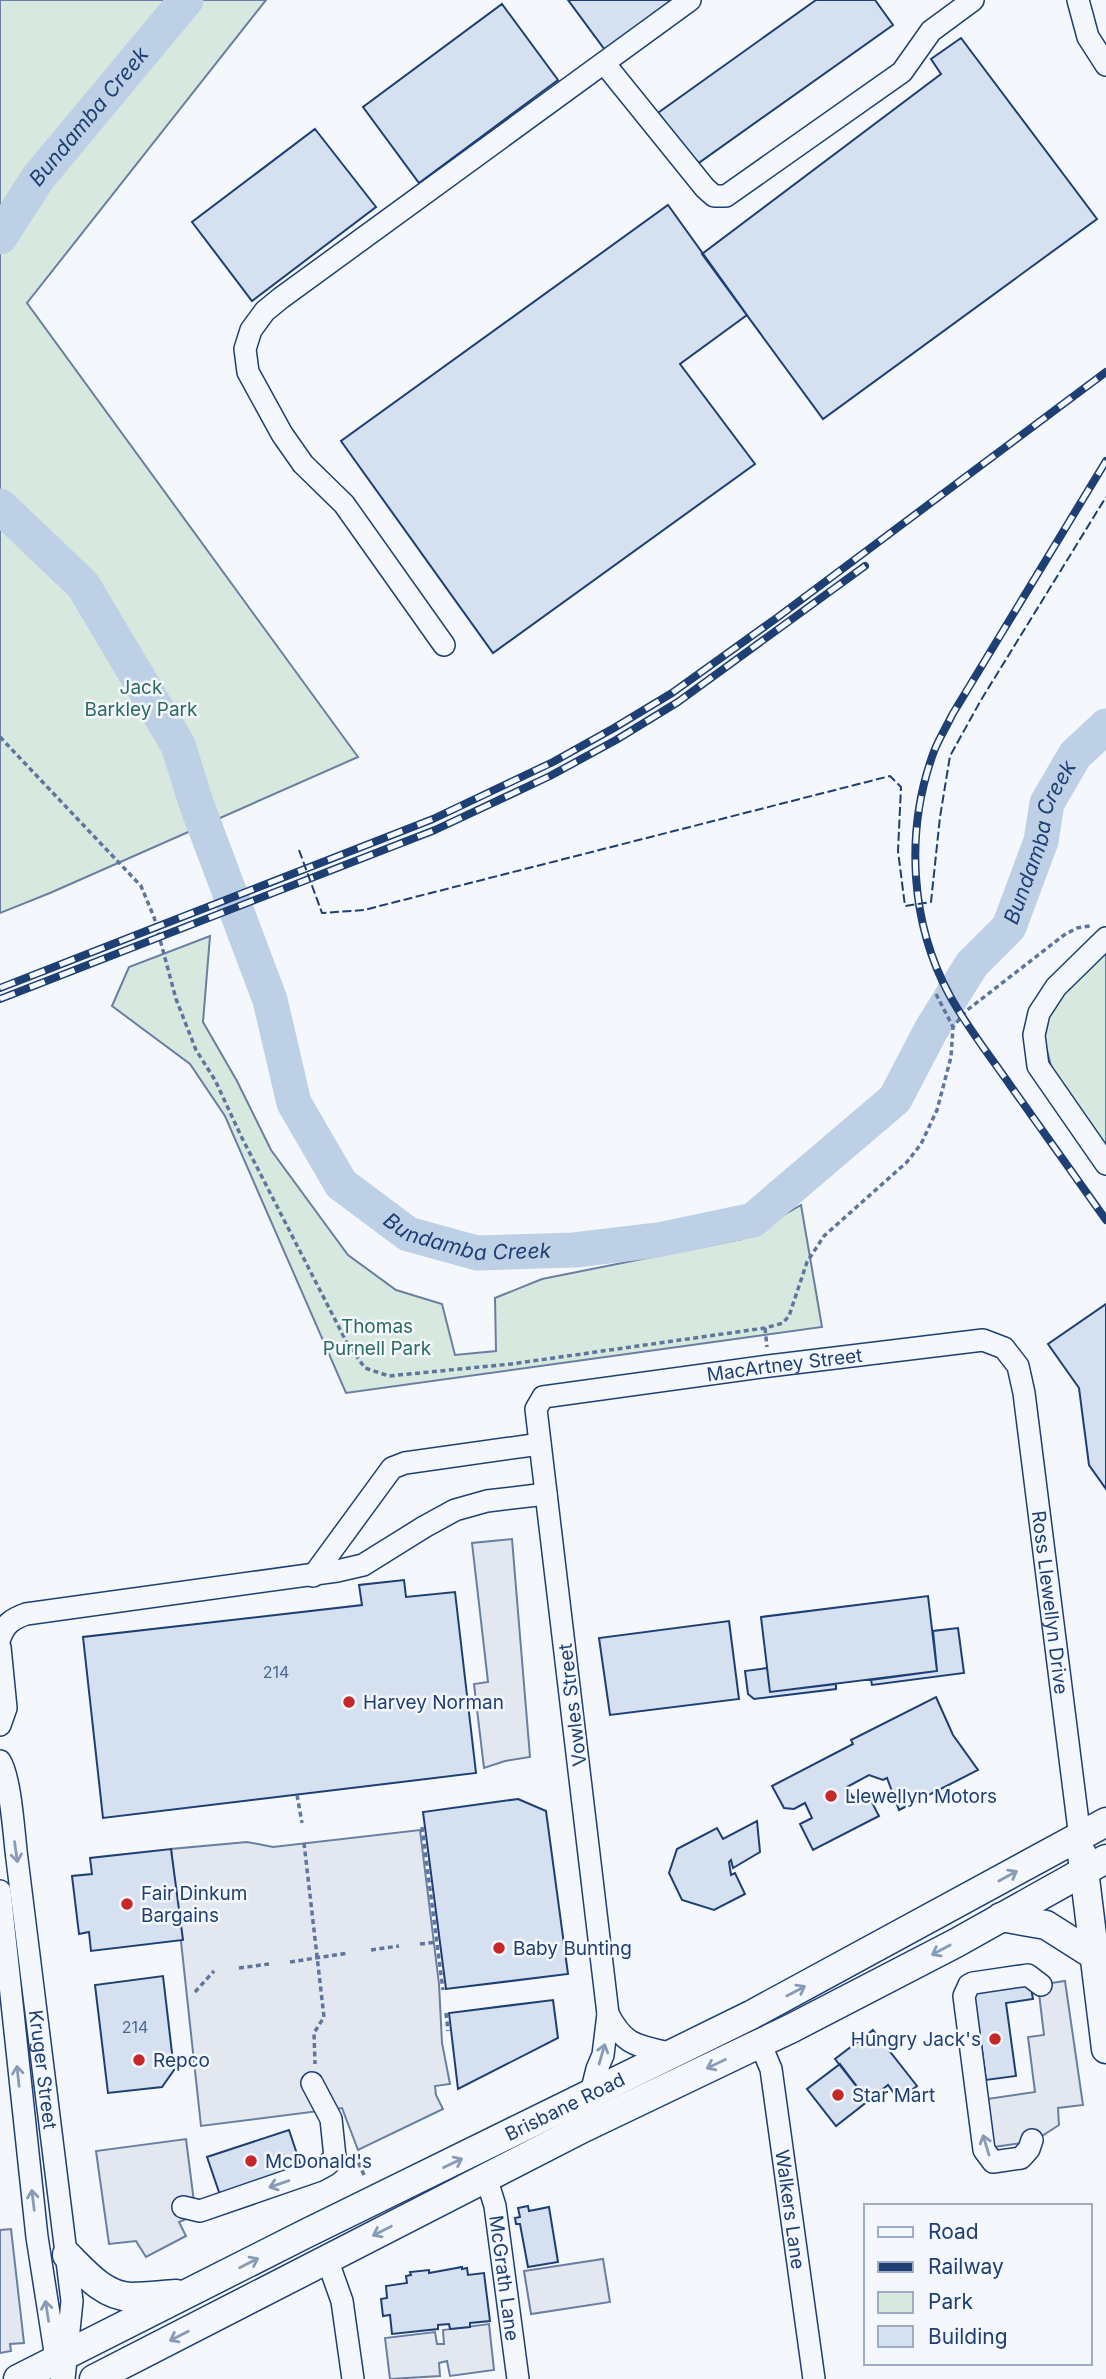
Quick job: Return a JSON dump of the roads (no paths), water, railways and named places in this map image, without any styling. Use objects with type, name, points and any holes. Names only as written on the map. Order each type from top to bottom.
[{"type":"main road","name":"Brisbane Road","points":[[18,2379],[62,2368],[188,2294],[751,2015],[1106,1822]]},
{"type":"main road","points":[[1080,1838],[1095,1866],[1095,1956],[1106,2049]]},
{"type":"main road","name":"Brisbane Road","points":[[94,2379],[583,2127],[760,2043],[1095,1866]]},
{"type":"main road","points":[[1001,1917],[1046,1925],[1095,1956]]},
{"type":"main road","points":[[67,2255],[89,2277],[118,2295],[139,2297],[188,2294]]},
{"type":"street","points":[[444,645],[344,504],[303,464],[282,434],[248,372],[245,349],[251,330],[265,311],[281,298],[690,0]]},
{"type":"street","points":[[604,63],[705,188],[714,195],[726,196],[902,72],[931,31],[973,0]]},
{"type":"street","points":[[1078,0],[1088,37],[1106,65]]},
{"type":"street","points":[[1102,933],[1056,987],[1039,1013],[1034,1035],[1038,1066],[1106,1164]]},
{"type":"street","name":"MacArtney Street","points":[[543,1397],[742,1369],[982,1340],[1004,1348],[1018,1366]]},
{"type":"street","name":"Ross Llewellyn Drive","points":[[1018,1366],[1024,1393],[1080,1838]]},
{"type":"street","name":"Vowles Street","points":[[543,1397],[536,1409],[608,2014],[603,2055],[591,2093]]},
{"type":"street","points":[[313,1576],[392,1468],[405,1463],[540,1444]]},
{"type":"street","points":[[0,1637],[4,1627],[15,1618],[26,1614],[313,1576],[363,1565],[455,1510],[487,1501],[546,1494]]},
{"type":"street","points":[[0,1647],[6,1708],[0,1725]]},
{"type":"street","name":"Kruger Street","points":[[0,1761],[8,1792],[72,2301],[62,2368]]},
{"type":"street","name":"Kruger Street","points":[[0,1891],[6,2014],[26,2139],[44,2287],[62,2368]]},
{"type":"street","points":[[1032,2140],[1029,2149],[1021,2158],[993,2162],[984,2150],[964,1996],[969,1985],[973,1983],[1028,1975],[1041,1984]]},
{"type":"street","points":[[6,2014],[36,2010]]},
{"type":"street","points":[[608,2014],[617,2030],[630,2042],[673,2054]]},
{"type":"street","name":"Walkers Lane","points":[[760,2043],[771,2068],[814,2379]]},
{"type":"street","points":[[183,2207],[200,2211],[316,2171],[335,2157],[331,2119],[314,2073]]},
{"type":"street","points":[[26,2139],[52,2135]]},
{"type":"street","name":"McGrath Lane","points":[[486,2177],[495,2206],[518,2379]]},
{"type":"street","points":[[327,2259],[342,2301],[353,2379]]},
{"type":"waterway","name":"Bundamba Creek","points":[[0,237],[38,178],[186,0]]},
{"type":"waterway","name":"Bundamba Creek","points":[[0,506],[83,585],[178,745],[196,803],[270,1000],[294,1103],[341,1184],[408,1234],[477,1253],[574,1250],[658,1240],[753,1220],[895,1099],[931,1030],[972,964],[1009,927],[1041,841],[1047,803],[1075,755],[1106,726]]},
{"type":"railway","points":[[0,988],[433,819],[553,762],[672,693],[1106,372]]},
{"type":"railway","points":[[1106,461],[940,739],[924,784],[918,814],[916,846],[920,908],[937,968],[950,996],[1106,1220]]},
{"type":"railway","points":[[0,999],[435,830],[550,776],[678,702],[865,566]]},
{"type":"place","name":"Harvey Norman","points":[[349,1702]]},
{"type":"place","name":"Llewellyn Motors","points":[[831,1796]]},
{"type":"place","name":"Fair Dinkum Bargains","points":[[127,1904]]},
{"type":"place","name":"Baby Bunting","points":[[499,1948]]},
{"type":"place","name":"Hungry Jack's","points":[[995,2039]]},
{"type":"place","name":"Repco","points":[[139,2060]]},
{"type":"place","name":"Star Mart","points":[[838,2095]]},
{"type":"place","name":"McDonald's","points":[[251,2161]]},
{"type":"park label","name":"Jack Barkley Park","points":[[141,698]]},
{"type":"park label","name":"Thomas Purnell Park","points":[[377,1337]]}]
